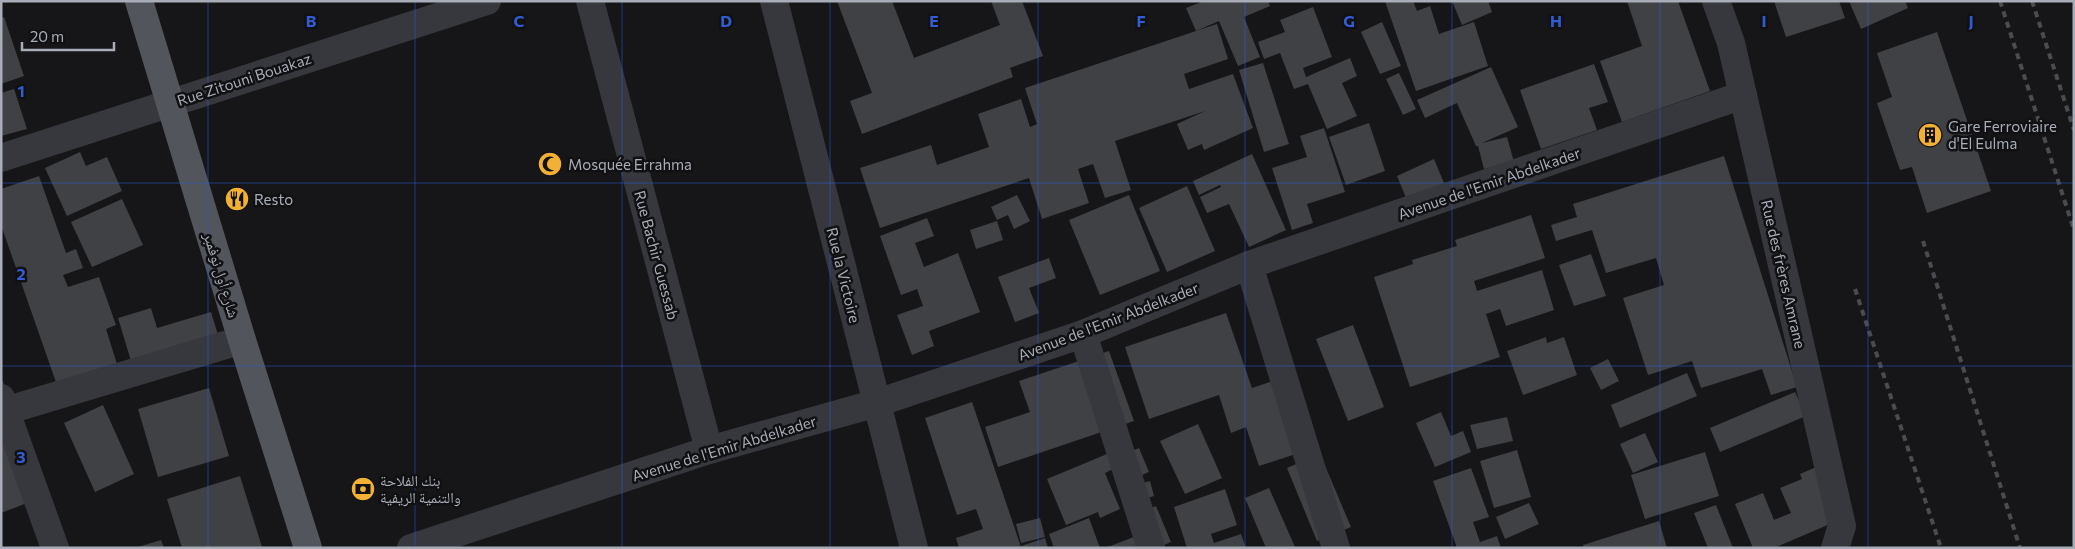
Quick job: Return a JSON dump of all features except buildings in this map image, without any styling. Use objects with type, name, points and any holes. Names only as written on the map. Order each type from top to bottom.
[{"type":"main road","name":"شارع أول نوفمبر","points":[[139,1],[242,340],[308,548]]},
{"type":"street","name":"Rue Zitouni Bouakaz","points":[[1,158],[487,1]]},
{"type":"street","name":"Rue Bachir Guessab","points":[[590,1],[710,450]]},
{"type":"street","name":"Rue la Victoire","points":[[774,1],[914,548]]},
{"type":"street","name":"Rue des frères Amrane","points":[[1716,1],[1731,44],[1842,526],[1835,548]]},
{"type":"street","name":"Avenue de l'Emir Abdelkader","points":[[411,548],[710,450],[877,403],[1082,334],[1249,265],[1743,95]]},
{"type":"street","points":[[1249,265],[1336,548]]},
{"type":"street","points":[[1082,334],[1151,548]]},
{"type":"street","points":[[55,548],[3,405],[242,340]]},
{"type":"railway","points":[[2000,1],[2074,230]]},
{"type":"railway","points":[[2032,1],[2074,130]]},
{"type":"railway","points":[[1923,241],[2020,548]]},
{"type":"railway","points":[[1855,289],[1941,548]]},
{"type":"place","name":"Gare Ferroviaire d'El Eulma","points":[[1930,135]]},
{"type":"place","name":"Mosquée Errahma","points":[[550,164]]},
{"type":"place","name":"Resto","points":[[237,199]]},
{"type":"place","name":"بنك الفلاحة والتنمية الريفية","points":[[363,489]]}]
